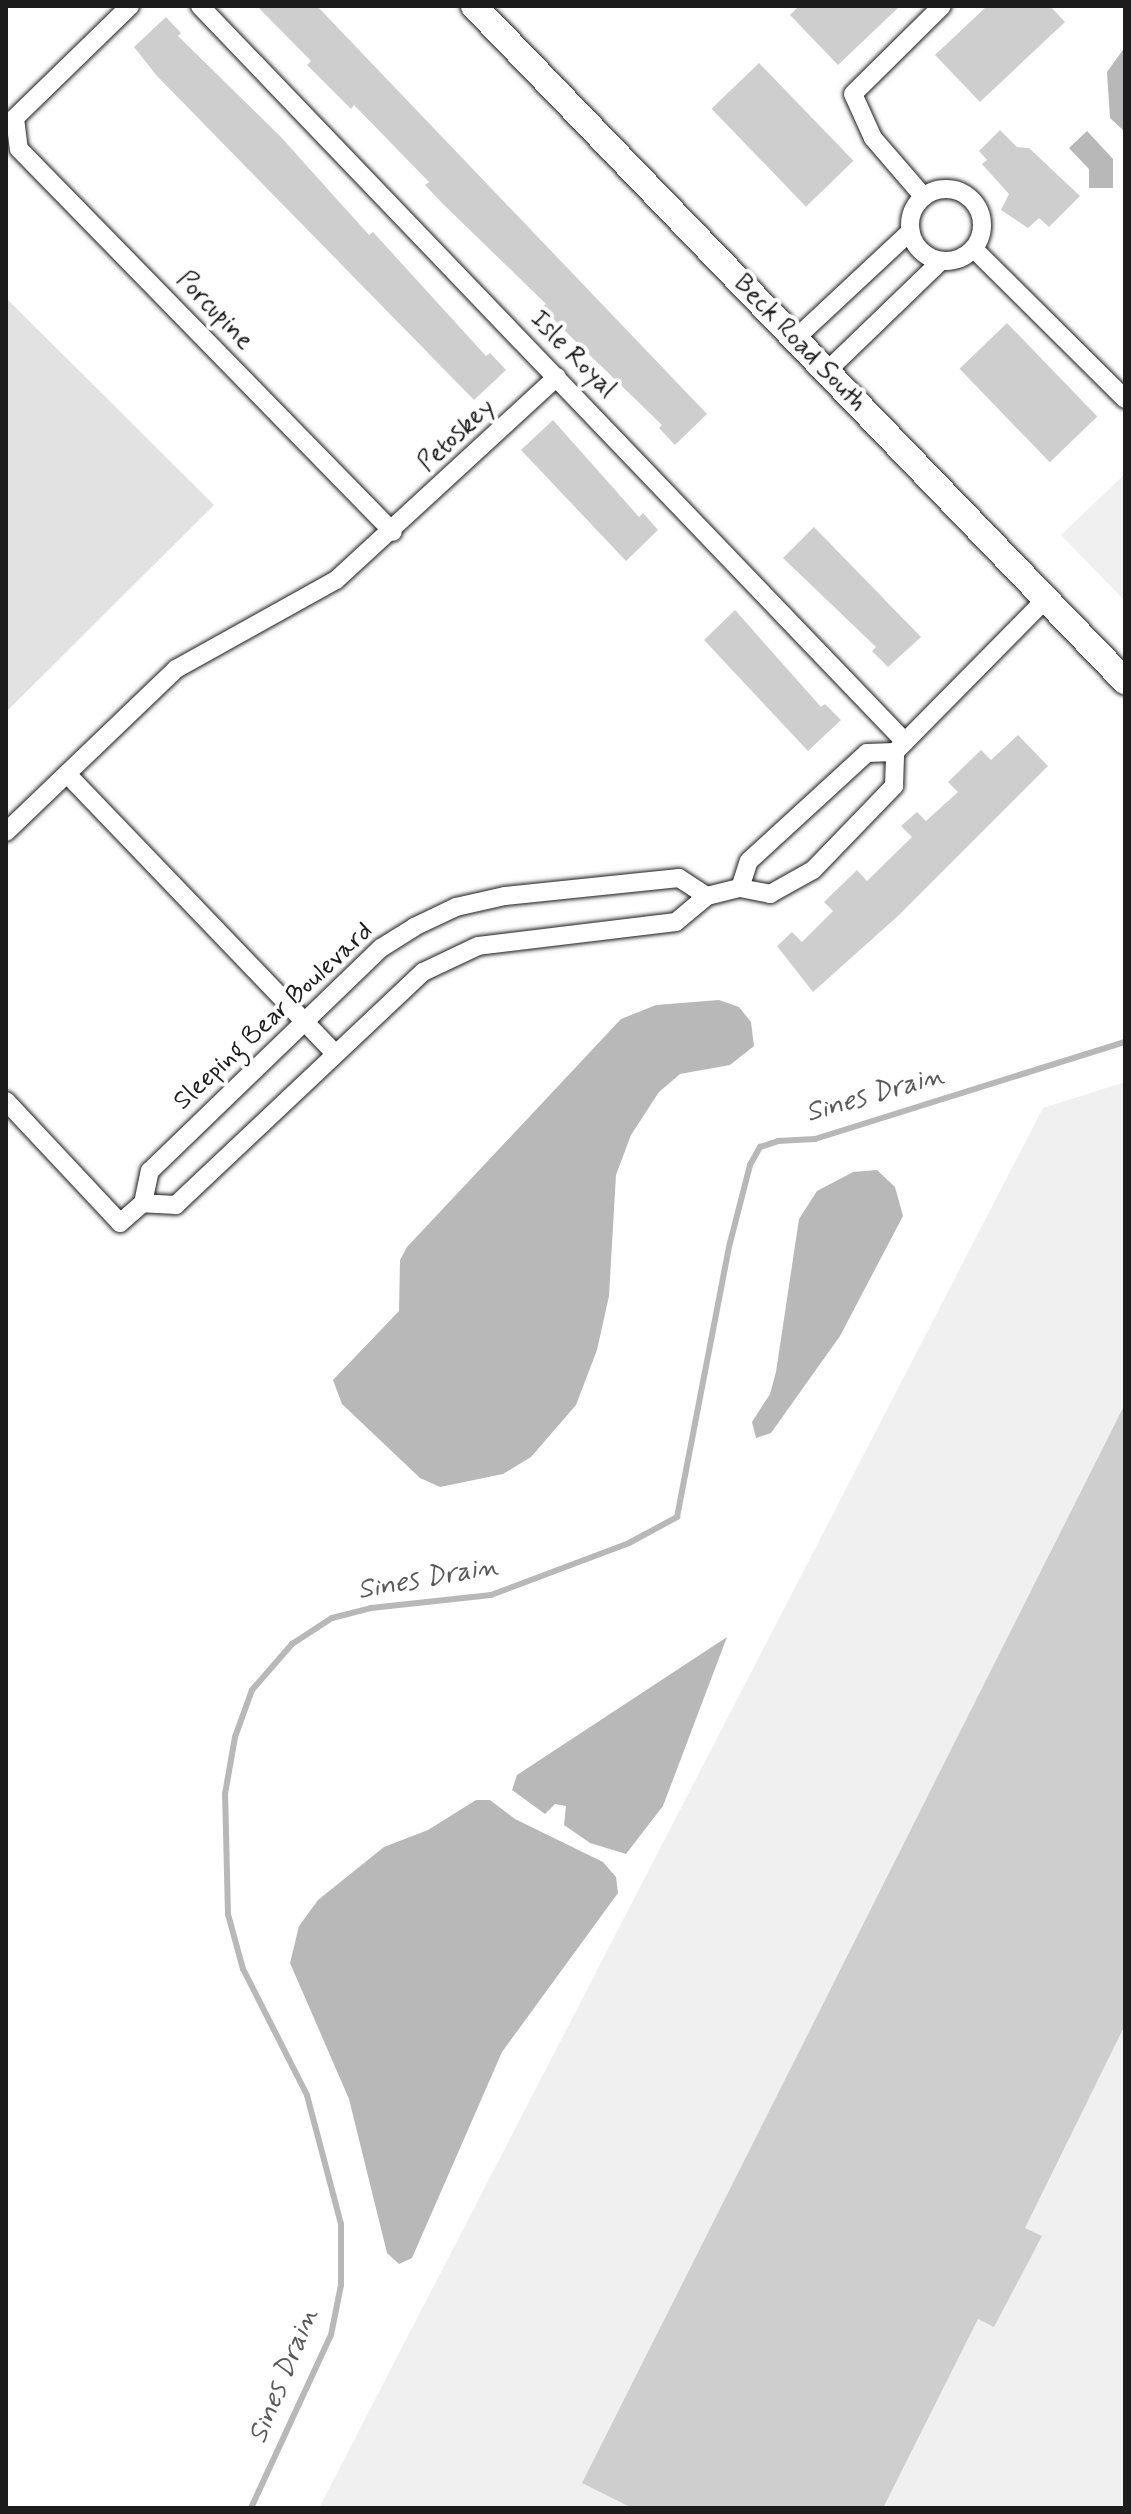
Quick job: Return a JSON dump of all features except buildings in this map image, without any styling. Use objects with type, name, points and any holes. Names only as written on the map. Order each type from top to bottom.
[{"type":"main road","name":"Beck Road South","points":[[474,6],[1125,681]]},
{"type":"street","name":"Porcupine","points":[[130,6],[15,118],[19,149],[393,532]]},
{"type":"street","name":"Isle Royal","points":[[200,6],[557,377],[900,747]]},
{"type":"street","points":[[923,196],[873,138],[853,94],[942,6]]},
{"type":"street","points":[[826,372],[941,261],[964,257],[974,249],[980,217],[967,197],[949,189],[923,196],[911,217],[911,231],[922,251],[941,261]]},
{"type":"street","points":[[795,339],[911,231]]},
{"type":"street","points":[[974,249],[1125,399]]},
{"type":"street","name":"Petoskey","points":[[6,832],[176,669],[296,605],[393,532],[557,377]]},
{"type":"street","points":[[740,888],[749,861],[867,753],[900,747],[1046,599]]},
{"type":"street","points":[[6,1101],[120,1223],[143,1203],[176,1205],[423,972],[449,957],[478,946],[676,922],[707,896],[740,888],[770,894],[813,870],[894,786],[900,747]]},
{"type":"street","points":[[67,774],[335,1053]]},
{"type":"street","name":"Sleeping Bear Boulevard","points":[[143,1203],[150,1171],[381,948],[456,907],[505,896],[679,878],[707,896]]},
{"type":"shaded area","points":[[1125,47],[1125,132],[1110,118],[1107,72]]},
{"type":"shaded area","points":[[1087,131],[1113,159],[1113,188],[1089,188],[1089,169],[1069,148]]},
{"type":"shaded area","points":[[6,298],[214,505],[6,712]]},
{"type":"shaded area","points":[[1125,474],[1125,601],[1061,535]]},
{"type":"shaded area","points":[[719,1000],[739,1007],[751,1022],[754,1046],[730,1065],[680,1074],[659,1092],[631,1135],[616,1175],[609,1296],[597,1350],[576,1405],[531,1457],[503,1474],[440,1487],[420,1478],[342,1404],[333,1380],[399,1311],[400,1260],[407,1247],[621,1019],[656,1005]]},
{"type":"shaded area","points":[[1125,1082],[1125,2508],[319,2508],[1043,1108]]},
{"type":"shaded area","points":[[877,1170],[895,1187],[903,1216],[840,1336],[771,1433],[756,1438],[752,1422],[770,1394],[776,1372],[799,1219],[817,1191],[853,1172]]},
{"type":"shaded area","points":[[727,1637],[663,1806],[626,1854],[590,1843],[564,1825],[566,1806],[555,1804],[545,1814],[512,1790],[517,1775]]},
{"type":"shaded area","points":[[476,1800],[490,1800],[515,1819],[603,1862],[616,1877],[618,1893],[502,2052],[412,2258],[399,2264],[387,2253],[349,2099],[290,1963],[299,1926],[318,1900],[384,1847],[428,1830]]},
{"type":"waterway","name":"Sines Drain","points":[[251,2508],[331,2335],[341,2285],[341,2224],[307,2095],[243,1969],[228,1914],[225,1794],[235,1737],[252,1690],[292,1644],[332,1618],[371,1608],[491,1595],[629,1543],[677,1517],[730,1243],[750,1165],[760,1147],[778,1141],[815,1139],[1125,1042]]}]
